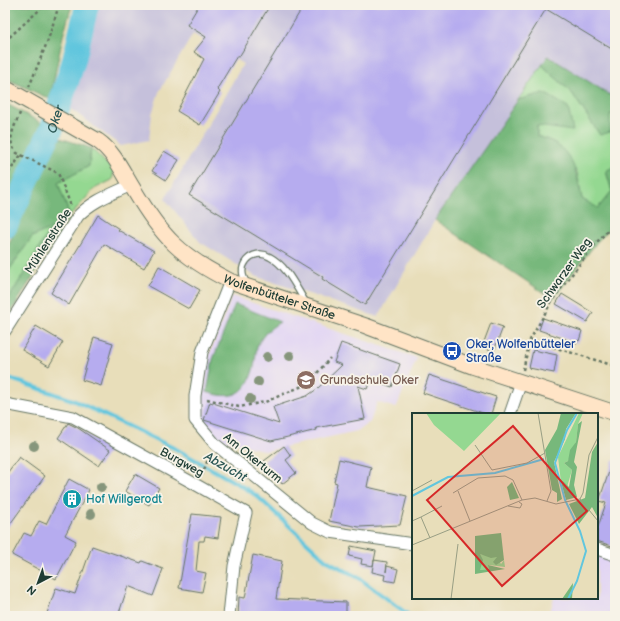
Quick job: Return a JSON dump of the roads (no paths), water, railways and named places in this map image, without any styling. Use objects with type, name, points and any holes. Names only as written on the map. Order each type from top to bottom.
[{"type":"main road","name":"Wolfenbütteler Straße","points":[[5,88],[98,141],[110,151],[150,216],[170,241],[196,262],[230,280],[252,288],[372,329],[472,366],[615,413]]},
{"type":"street","name":"Mühlenstraße","points":[[5,332],[78,216],[84,209],[92,203],[131,186]]},
{"type":"street","name":"Am Okerturm","points":[[230,280],[202,352],[195,396],[195,420],[215,444],[312,523],[330,532],[412,544]]},
{"type":"street","points":[[510,413],[520,382]]},
{"type":"street","name":"Burgweg","points":[[5,404],[73,417],[246,513],[234,566],[229,616]]},
{"type":"street","points":[[598,549],[615,555]]},
{"type":"lane","points":[[252,288],[246,281],[242,272],[244,263],[250,257],[257,254],[269,256],[279,263],[292,280],[308,307]]},
{"type":"waterway","name":"Oker","points":[[5,227],[52,128],[74,60],[87,5]]},
{"type":"waterway","name":"Abzucht","points":[[5,377],[73,400],[176,449],[245,488],[257,496],[326,560],[359,578],[410,616]]},
{"type":"place","name":"Oker, Wolfenbütteler Straße","points":[[452,351]]},
{"type":"place","name":"Grundschule Oker","points":[[306,380]]},
{"type":"place","name":"Hof Willgerodt","points":[[72,499]]}]
